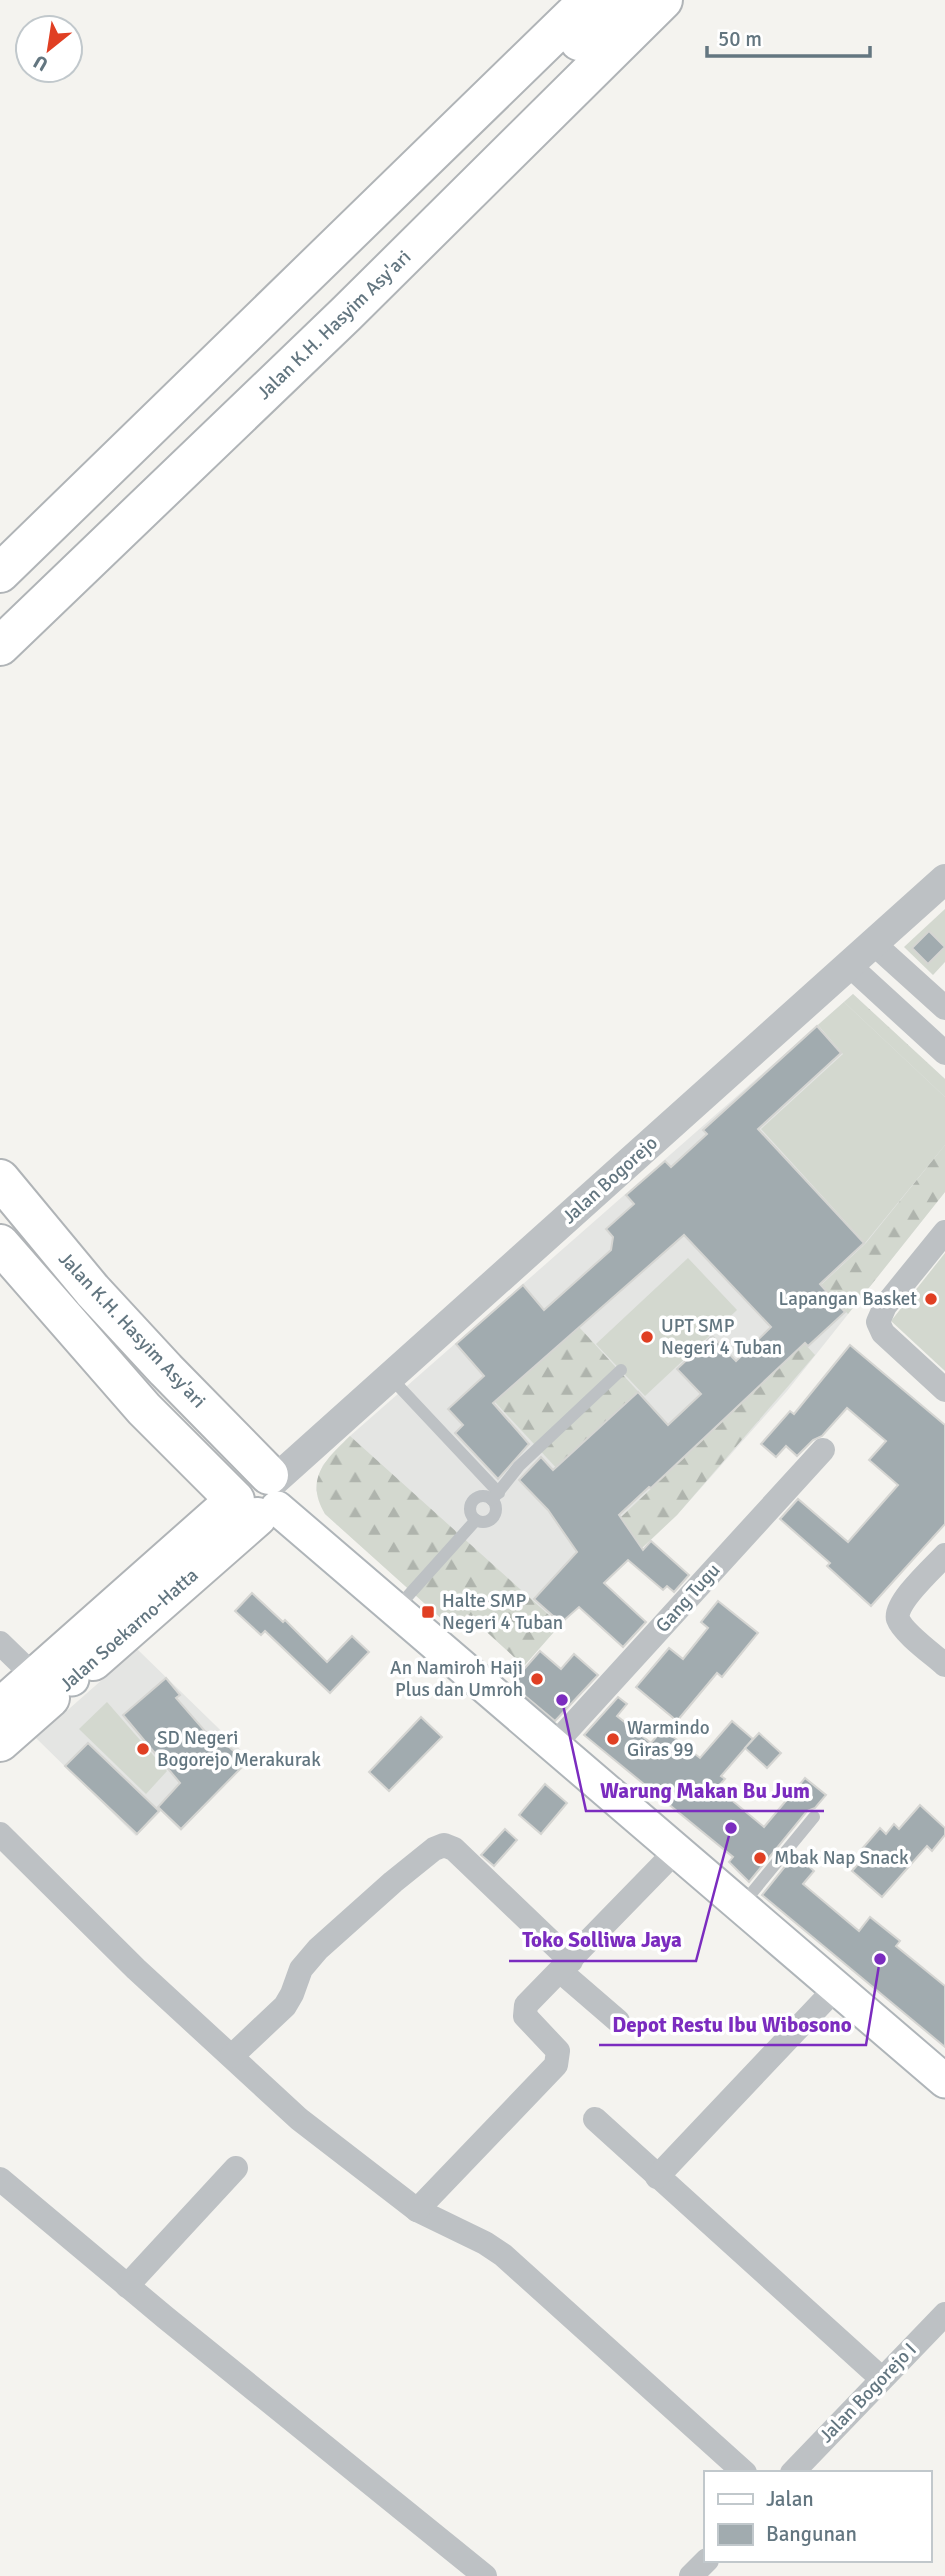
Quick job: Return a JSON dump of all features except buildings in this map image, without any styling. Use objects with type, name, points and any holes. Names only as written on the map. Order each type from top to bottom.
[{"type":"highway","points":[[0,573],[589,0]]},
{"type":"highway","points":[[481,105],[504,102],[520,96],[621,0]]},
{"type":"highway","name":"Jalan K.H. Hasyim Asy'ari","points":[[0,646],[346,314],[663,0]]},
{"type":"highway","name":"Jalan K.H. Hasyim Asy'ari","points":[[0,1179],[92,1290],[166,1370],[263,1496]]},
{"type":"highway","name":"Jalan K.H. Hasyim Asy'ari","points":[[0,1244],[144,1409],[263,1496]]},
{"type":"highway","name":"Jalan Soekarno-Hatta","points":[[0,1708],[54,1672],[263,1496]]},
{"type":"highway","name":"Jalan Soekarno-Hatta","points":[[0,1742],[54,1672]]},
{"type":"main road","points":[[263,1496],[945,2081]]},
{"type":"street","name":"Jalan Bogorejo","points":[[263,1496],[390,1377],[945,879]]},
{"type":"street","points":[[873,943],[940,993]]},
{"type":"street","points":[[849,965],[945,1053]]},
{"type":"street","points":[[945,1232],[881,1312],[878,1322],[883,1333],[945,1390]]},
{"type":"street","name":"Gang Tugu","points":[[553,1746],[823,1450]]},
{"type":"street","points":[[945,1555],[898,1608],[899,1622],[945,1665]]},
{"type":"street","points":[[0,1643],[54,1672]]},
{"type":"street","points":[[0,1834],[136,1969],[299,2119],[417,2210],[485,2243],[503,2255],[744,2471]]},
{"type":"street","points":[[232,2056],[285,2006],[301,1969],[312,1954],[394,1882],[434,1849],[444,1845],[454,1849],[618,2021]]},
{"type":"street","points":[[417,2210],[556,2065],[558,2051],[524,2016],[526,2005],[676,1851]]},
{"type":"street","points":[[657,2177],[836,1988]]},
{"type":"street","points":[[594,2119],[881,2378]]},
{"type":"street","points":[[127,2286],[236,2168]]},
{"type":"street","points":[[0,2179],[127,2286],[485,2576]]},
{"type":"street","name":"Jalan Bogorejo I","points":[[794,2471],[945,2314]]},
{"type":"street","points":[[691,2576],[705,2562]]},
{"type":"lane","points":[[496,1496],[483,1496],[473,1501],[471,1511],[476,1520],[484,1522],[493,1517],[496,1496],[519,1466],[621,1370]]},
{"type":"lane","points":[[390,1377],[496,1496]]},
{"type":"lane","points":[[395,1611],[476,1520]]},
{"type":"lane","points":[[740,1906],[814,1817]]},
{"type":"shaded area","name":"UPT SMP Negeri 4 Tuban","points":[[853,994],[945,1079],[945,1192],[787,1391],[677,1515],[560,1625],[524,1666],[467,1614],[453,1629],[325,1514],[316,1490],[323,1465],[350,1436]]},
{"type":"shaded area","name":"SD Negeri Bogorejo Merakurak","points":[[137,1649],[250,1759],[181,1831],[161,1811],[136,1836],[36,1738]]},
{"type":"green space","points":[[945,909],[945,962],[933,975],[904,947]]},
{"type":"green space","points":[[853,994],[945,1079],[945,1097],[844,1002]]},
{"type":"green space","points":[[844,1002],[945,1097],[945,1145],[865,1243],[761,1129],[843,1054],[818,1025]]},
{"type":"green space","points":[[945,1145],[945,1192],[848,1314],[821,1285],[866,1243]]},
{"type":"green space","name":"Lapangan Basket","points":[[945,1253],[945,1371],[891,1321]]},
{"type":"green space","points":[[688,1258],[737,1310],[645,1396],[596,1344]]},
{"type":"green space","points":[[579,1327],[668,1424],[598,1489],[573,1486],[495,1402]]},
{"type":"green space","points":[[805,1344],[815,1355],[677,1515],[642,1548],[621,1517]]},
{"type":"green space","points":[[350,1436],[560,1625],[524,1666],[467,1614],[453,1629],[325,1514],[319,1502],[317,1480],[326,1462]]},
{"type":"green space","points":[[107,1702],[167,1771],[146,1794],[79,1729]]},
{"type":"place","name":"Lapangan Basket","points":[[931,1299]]},
{"type":"place","name":"UPT SMP Negeri 4 Tuban","points":[[647,1337]]},
{"type":"place","name":"Halte SMP Negeri 4 Tuban","points":[[428,1612]]},
{"type":"place","name":"An Namiroh Haji Plus dan Umroh","points":[[537,1679]]},
{"type":"place","name":"Warung Makan Bu Jum","points":[[562,1700]]},
{"type":"place","name":"Warmindo Giras 99","points":[[613,1739]]},
{"type":"place","name":"SD Negeri Bogorejo Merakurak","points":[[143,1749]]},
{"type":"place","name":"Toko Solliwa Jaya","points":[[731,1828]]},
{"type":"place","name":"Mbak Nap Snack","points":[[760,1858]]},
{"type":"place","name":"Depot Restu Ibu Wibosono","points":[[880,1959]]}]
